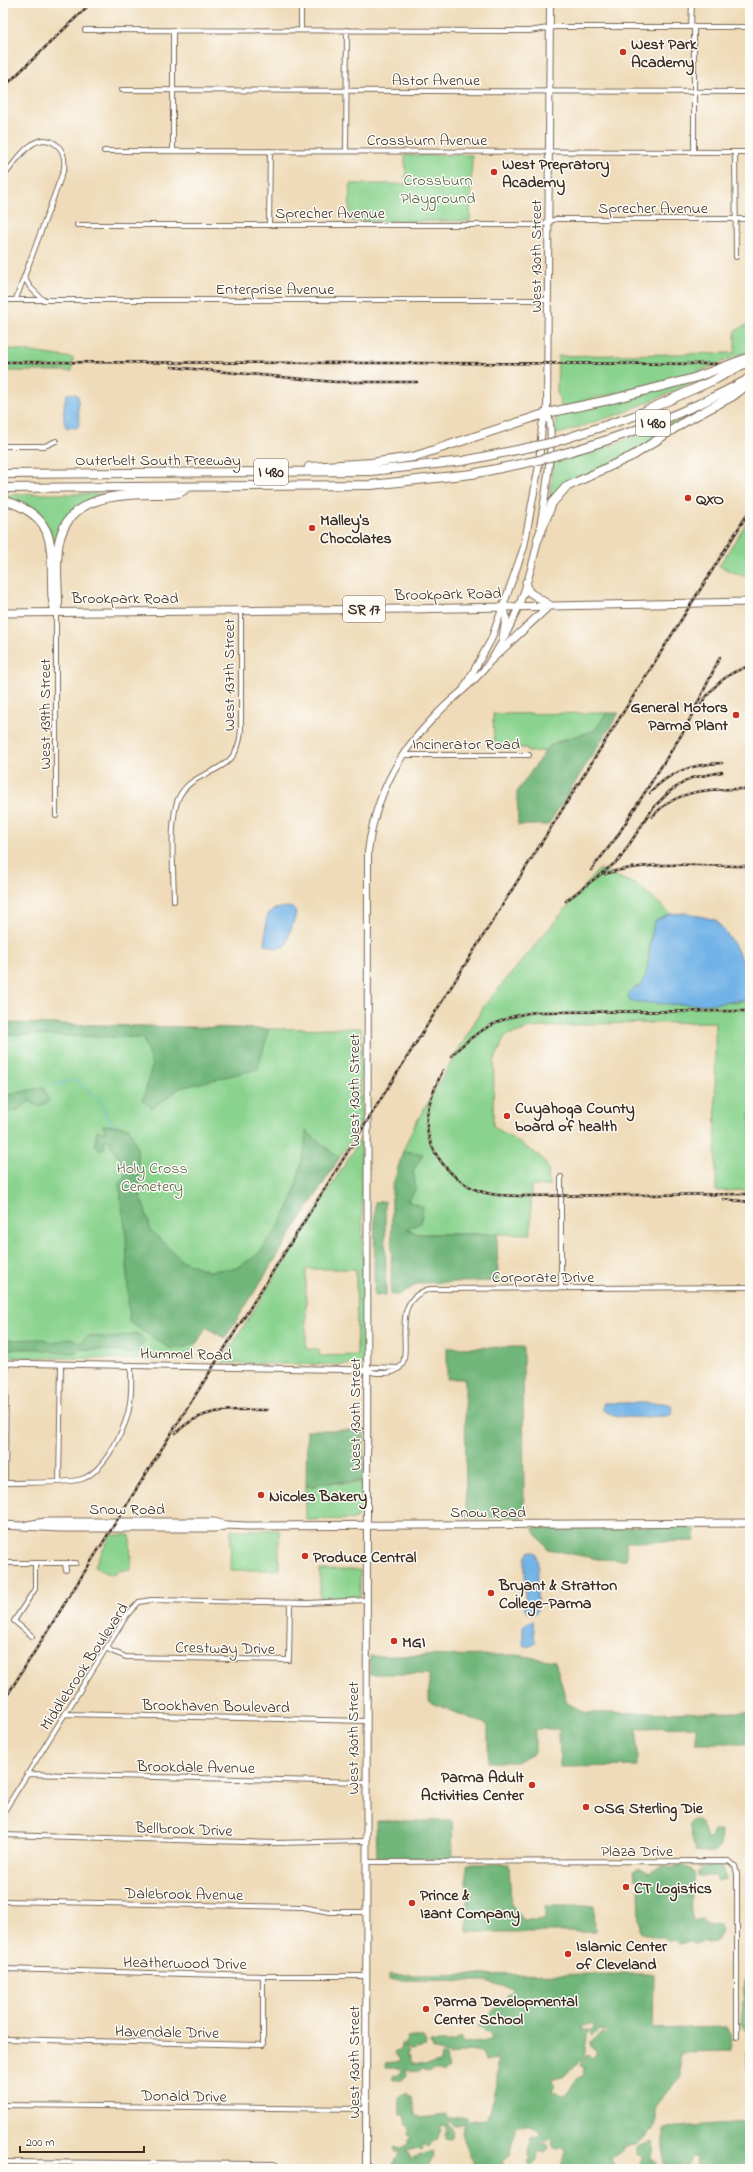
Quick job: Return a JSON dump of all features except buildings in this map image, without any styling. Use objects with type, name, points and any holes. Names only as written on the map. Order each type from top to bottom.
[{"type":"highway","points":[[254,473],[371,463],[413,457],[547,413],[694,378],[750,357]]},
{"type":"highway","name":"Outerbelt South Freeway","points":[[3,474],[254,473],[403,469],[477,459],[555,442],[634,416],[716,379],[750,361]]},
{"type":"highway","points":[[538,539],[554,500],[566,487],[634,455],[686,421],[733,396],[742,388],[748,379]]},
{"type":"highway","name":"Outerbelt South Freeway","points":[[3,488],[186,487],[400,483],[472,474],[535,461],[629,433],[670,417],[748,379]]},
{"type":"highway","points":[[56,612],[58,603],[59,542],[65,526],[73,515],[86,505],[99,499],[118,496],[176,493],[186,487]]},
{"type":"highway","points":[[3,500],[30,511],[43,523],[49,533],[52,554],[52,603],[56,612]]},
{"type":"main road","name":"West 130th Street","points":[[366,2169],[365,1782],[368,1370],[366,1272],[368,857],[376,815],[386,788],[403,755],[438,714],[463,689],[476,679],[491,660],[518,606],[538,539],[547,482],[550,435],[550,421],[547,413],[550,3]]},
{"type":"main road","name":"West 130th Street","points":[[463,689],[491,640],[522,555],[528,535],[539,465],[542,425],[547,413]]},
{"type":"main road","points":[[528,535],[538,539]]},
{"type":"main road","points":[[522,555],[532,559]]},
{"type":"main road","points":[[491,660],[550,605],[529,592],[526,582]]},
{"type":"main road","name":"Brookpark Road","points":[[3,613],[411,609],[750,602]]},
{"type":"main road","points":[[503,638],[506,619],[504,606]]},
{"type":"main road","points":[[491,640],[499,646]]},
{"type":"main road","name":"Snow Road","points":[[3,1525],[27,1525],[60,1528],[214,1528],[226,1525],[750,1523]]},
{"type":"street","points":[[301,3],[301,29]]},
{"type":"street","points":[[692,3],[694,152]]},
{"type":"street","points":[[86,30],[301,29],[529,31],[543,30],[550,27],[750,27]]},
{"type":"street","points":[[173,30],[173,151]]},
{"type":"street","points":[[346,151],[347,30]]},
{"type":"street","name":"Astor Avenue","points":[[122,90],[549,91],[554,93],[750,92]]},
{"type":"street","points":[[3,177],[30,144],[36,140],[52,141],[60,147],[65,162],[64,169],[16,299]]},
{"type":"street","name":"Crossburn Avenue","points":[[104,151],[750,152]]},
{"type":"street","points":[[269,224],[270,151]]},
{"type":"street","points":[[735,152],[736,257]]},
{"type":"street","name":"Sprecher Avenue","points":[[77,225],[541,224],[556,219],[750,218]]},
{"type":"street","points":[[24,277],[30,287],[42,300]]},
{"type":"street","name":"Enterprise Avenue","points":[[3,300],[548,300]]},
{"type":"street","points":[[3,446],[44,446],[56,441]]},
{"type":"street","name":"West 137th Street","points":[[174,901],[174,822],[177,801],[191,783],[224,765],[233,755],[239,742],[241,730],[241,610]]},
{"type":"street","name":"West 139th Street","points":[[56,612],[56,816]]},
{"type":"street","name":"Incinerator Road","points":[[403,755],[529,755]]},
{"type":"street","points":[[560,1288],[561,1177]]},
{"type":"street","name":"Corporate Drive","points":[[368,1370],[373,1367],[399,1368],[405,1355],[405,1310],[411,1298],[422,1291],[430,1289],[750,1287]]},
{"type":"street","points":[[5,1363],[4,1483],[81,1480],[103,1464],[125,1422],[130,1402],[131,1365]]},
{"type":"street","name":"Hummel Road","points":[[5,1363],[368,1370]]},
{"type":"street","points":[[60,1481],[61,1364]]},
{"type":"street","points":[[3,1563],[76,1563]]},
{"type":"street","points":[[32,1636],[14,1621],[35,1589],[35,1563]]},
{"type":"street","points":[[65,1563],[66,1570]]},
{"type":"street","name":"Middlebrook Boulevard","points":[[3,1813],[131,1608],[145,1600],[290,1603],[366,1600]]},
{"type":"street","name":"Crestway Drive","points":[[107,1647],[111,1651],[126,1657],[289,1660],[290,1603]]},
{"type":"street","name":"Brookhaven Boulevard","points":[[65,1714],[366,1721]]},
{"type":"street","name":"Brookdale Avenue","points":[[27,1774],[365,1782]]},
{"type":"street","name":"Bellbrook Drive","points":[[3,1835],[275,1843],[365,1841]]},
{"type":"street","name":"Plaza Drive","points":[[365,1862],[729,1861],[735,1866],[737,1874],[737,2037]]},
{"type":"street","name":"Dalebrook Avenue","points":[[3,1901],[303,1907],[329,1912],[365,1912]]},
{"type":"street","name":"Heatherwood Drive","points":[[3,1969],[263,1976],[366,1976]]},
{"type":"street","name":"Havendale Drive","points":[[3,2039],[263,2045],[263,1976]]},
{"type":"street","name":"Donald Drive","points":[[3,2105],[365,2109]]},
{"type":"street","points":[[3,2162],[274,2164],[282,2169]]},
{"type":"green space","name":"Crossburn Playground","points":[[405,155],[472,155],[470,221],[349,221],[350,184],[406,184]]},
{"type":"green space","points":[[750,323],[750,351],[692,374],[561,407],[557,392],[558,356],[735,353],[735,331]]},
{"type":"green space","points":[[3,348],[73,358],[72,371],[3,371]]},
{"type":"green space","points":[[694,380],[698,381],[625,412],[555,435],[556,416]]},
{"type":"green space","points":[[683,418],[684,420],[643,447],[573,481],[549,505],[553,463],[607,447]]},
{"type":"green space","points":[[3,495],[104,495],[84,503],[57,542],[54,543],[50,530],[3,498]]},
{"type":"green space","points":[[750,517],[750,579],[719,566]]},
{"type":"green space","points":[[607,713],[596,730],[588,734],[561,740],[550,746],[545,751],[528,752],[527,748],[494,748],[493,714]]},
{"type":"green space","points":[[607,713],[619,713],[548,825],[518,825],[517,792],[548,747],[566,739],[595,730]]},
{"type":"green space","points":[[599,869],[641,887],[670,914],[655,921],[651,934],[646,978],[641,986],[735,1003],[750,998],[750,1190],[716,1191],[715,1022],[587,1024],[531,1028],[505,1036],[494,1062],[493,1126],[541,1157],[548,1168],[549,1186],[531,1186],[531,1234],[418,1234],[406,1229],[407,1202],[416,1189],[413,1171],[423,1154],[403,1151],[414,1126],[484,1006]]},
{"type":"green space","name":"Holy Cross Cemetery","points":[[3,1023],[269,1029],[361,1028],[361,1124],[225,1338],[206,1327],[187,1360],[3,1357]]},
{"type":"green space","points":[[3,1023],[269,1029],[258,1069],[180,1088],[152,1108],[143,1100],[152,1066],[143,1038],[3,1034]]},
{"type":"green space","points":[[43,1087],[49,1101],[39,1107],[29,1101],[21,1109],[3,1114],[3,1096]]},
{"type":"green space","points":[[103,1125],[129,1127],[137,1147],[140,1193],[151,1230],[181,1260],[208,1271],[237,1268],[258,1254],[279,1227],[294,1194],[305,1147],[306,1131],[339,1158],[225,1338],[206,1327],[198,1341],[180,1349],[169,1348],[129,1322],[126,1236],[119,1183],[125,1177],[126,1168],[107,1139],[104,1141],[106,1146],[101,1151],[95,1144],[97,1130],[105,1133]]},
{"type":"green space","points":[[361,1138],[365,1365],[221,1363]],"holes":[[[306,1269],[356,1269],[357,1355],[319,1356],[319,1349],[306,1349]]]},
{"type":"green space","points":[[403,1151],[423,1154],[413,1171],[416,1189],[407,1201],[423,1207],[421,1223],[407,1229],[418,1234],[497,1234],[498,1281],[419,1283],[399,1295],[391,1295],[392,1188]]},
{"type":"green space","points":[[385,1201],[386,1295],[374,1296],[375,1202]]},
{"type":"green space","points":[[137,1333],[146,1341],[138,1347],[143,1351],[127,1354],[122,1351],[81,1349],[74,1353],[58,1353],[47,1350],[47,1352],[40,1349],[3,1349],[3,1340],[44,1339],[53,1343],[72,1338],[80,1343],[88,1336],[114,1338]]},
{"type":"green space","points":[[523,1347],[524,1517],[466,1518],[465,1379],[447,1379],[447,1348]]},
{"type":"green space","points":[[307,1430],[364,1430],[364,1481],[320,1483],[316,1486],[306,1486]]},
{"type":"green space","points":[[361,1481],[361,1513],[356,1519],[306,1520],[306,1486],[316,1486],[320,1483],[357,1483]]},
{"type":"green space","points":[[695,1526],[695,1541],[626,1542],[626,1560],[597,1559],[548,1549],[532,1528]]},
{"type":"green space","points":[[231,1530],[279,1530],[279,1570],[230,1570]]},
{"type":"green space","points":[[111,1535],[130,1535],[131,1570],[122,1570],[110,1575],[94,1567]]},
{"type":"green space","points":[[320,1570],[360,1570],[360,1596],[320,1600]]},
{"type":"green space","points":[[517,1655],[555,1661],[567,1703],[586,1713],[750,1712],[750,1743],[696,1743],[696,1727],[637,1728],[637,1766],[560,1767],[559,1729],[535,1729],[535,1752],[516,1762],[488,1762],[488,1725],[429,1702],[429,1674],[370,1674],[370,1656]]},
{"type":"green space","points":[[693,1820],[698,1820],[702,1824],[707,1839],[710,1838],[713,1831],[721,1831],[720,1845],[716,1851],[695,1851],[689,1825]]},
{"type":"green space","points":[[376,1821],[452,1821],[453,1859],[377,1859]]},
{"type":"green space","points":[[467,1864],[509,1864],[511,1902],[523,1920],[545,1920],[545,1906],[594,1906],[595,1932],[467,1932]]},
{"type":"green space","points":[[709,1864],[722,1868],[726,1879],[717,1881],[714,1876],[698,1876],[698,1871]]},
{"type":"green space","points":[[682,1865],[691,1868],[695,1874],[691,1903],[693,1921],[702,1919],[704,1924],[720,1925],[721,1932],[715,1942],[708,1943],[703,1941],[695,1944],[690,1941],[679,1943],[676,1940],[668,1941],[664,1937],[655,1937],[640,1932],[639,1883],[635,1879],[634,1871],[640,1868],[650,1873],[663,1866],[670,1868]]},
{"type":"green space","points":[[654,1974],[653,2029],[726,2027],[731,2034],[732,2051],[680,2052],[680,2078],[655,2107],[655,2124],[652,2131],[635,2145],[626,2146],[612,2160],[616,2169],[561,2169],[565,2149],[562,2147],[558,2149],[554,2148],[552,2143],[555,2137],[539,2142],[540,2144],[547,2143],[549,2149],[545,2153],[538,2151],[535,2162],[530,2166],[527,2163],[530,2157],[528,2156],[530,2137],[538,2136],[541,2132],[527,2124],[514,2127],[515,2132],[511,2154],[503,2160],[503,2169],[474,2169],[462,2133],[465,2123],[454,2126],[450,2122],[448,2123],[453,2130],[452,2138],[445,2138],[445,2133],[449,2133],[446,2131],[447,2127],[442,2126],[437,2140],[432,2142],[429,2147],[423,2144],[422,2150],[413,2149],[405,2152],[410,2154],[410,2159],[433,2151],[434,2157],[427,2169],[420,2169],[417,2166],[402,2169],[401,2166],[395,2169],[393,2165],[401,2152],[395,2152],[394,2147],[400,2149],[407,2146],[408,2140],[411,2138],[408,2134],[410,2127],[407,2124],[405,2115],[401,2115],[399,2096],[406,2093],[412,2097],[415,2114],[420,2118],[446,2115],[447,2119],[467,2117],[468,2120],[487,2119],[497,2082],[497,2059],[486,2061],[481,2053],[468,2051],[450,2056],[433,2050],[431,2042],[453,2042],[460,2037],[463,2043],[491,2040],[491,2034],[478,2026],[514,1989],[485,1981],[389,1980],[389,1975]],"holes":[[[589,2024],[594,2026],[589,2033],[592,2036],[599,2030],[608,2032],[605,2035],[603,2032],[591,2042],[591,2047],[596,2050],[596,2055],[592,2059],[587,2055],[580,2065],[584,2068],[583,2077],[578,2077],[567,2095],[562,2096],[557,2093],[552,2093],[554,2086],[552,2079],[563,2077],[584,2057],[588,2030],[583,2030],[582,2027]]]},
{"type":"green space","points":[[745,1980],[750,1980],[750,2069],[746,2068],[749,2034],[741,2025]]},
{"type":"green space","points":[[408,2038],[424,2038],[427,2043],[426,2047],[409,2050],[406,2046],[404,2046],[408,2052],[407,2057],[410,2057],[412,2064],[423,2065],[440,2062],[441,2056],[445,2056],[449,2069],[443,2073],[435,2070],[428,2072],[422,2069],[414,2072],[406,2069],[407,2075],[402,2080],[394,2080],[393,2076],[399,2075],[403,2070],[396,2067],[386,2067],[386,2063],[400,2060],[394,2053],[400,2050],[401,2044],[405,2043]]},
{"type":"green space","points":[[747,2105],[750,2110],[750,2135],[743,2134],[750,2162],[733,2167],[732,2169],[696,2169],[697,2156],[692,2156],[688,2167],[680,2163],[681,2169],[672,2167],[664,2169],[664,2128],[745,2122]]},
{"type":"green space","points":[[652,2141],[654,2150],[651,2159],[657,2163],[655,2168],[640,2169],[638,2165],[644,2156],[636,2153],[636,2148]]},
{"type":"water","points":[[69,393],[78,396],[79,424],[77,428],[66,427],[65,424],[64,416],[66,395]]},
{"type":"water","points":[[287,907],[293,908],[296,913],[287,945],[276,948],[265,944],[266,920],[269,913],[275,909]]},
{"type":"water","points":[[686,913],[716,920],[734,944],[750,976],[750,998],[738,1001],[707,1004],[674,1004],[630,1001],[628,994],[635,987],[641,986],[644,980],[655,921],[670,914]]},
{"type":"water","points":[[604,1403],[665,1403],[671,1405],[673,1409],[672,1414],[667,1416],[624,1417],[616,1416],[602,1409]]},
{"type":"water","points":[[532,1551],[536,1553],[538,1560],[537,1612],[533,1614],[526,1612],[525,1608],[525,1557],[528,1552]]},
{"type":"water","points":[[530,1621],[533,1621],[535,1642],[531,1646],[526,1646],[523,1644],[523,1627]]},
{"type":"waterway","points":[[54,1085],[74,1080],[78,1082],[102,1102],[108,1120],[114,1126]]},
{"type":"railway","points":[[3,88],[91,3]]},
{"type":"railway","points":[[3,362],[750,364]]},
{"type":"railway","points":[[172,367],[335,382],[417,382]]},
{"type":"railway","points":[[3,1702],[750,510]]},
{"type":"railway","points":[[591,870],[616,838],[685,729],[720,657]]},
{"type":"railway","points":[[701,704],[716,685],[722,680],[735,672],[750,666]]},
{"type":"railway","points":[[650,793],[665,779],[683,770],[702,765],[722,763]]},
{"type":"railway","points":[[566,901],[619,860],[653,808],[670,791],[691,778],[722,772]]},
{"type":"railway","points":[[652,817],[662,807],[685,795],[710,790],[750,789]]},
{"type":"railway","points":[[605,874],[621,870],[657,865],[750,866]]},
{"type":"railway","points":[[451,1056],[469,1039],[489,1026],[511,1017],[536,1012],[750,1011]]},
{"type":"railway","points":[[443,1070],[429,1104],[427,1130],[431,1143],[445,1167],[466,1184],[478,1190],[494,1195],[519,1196],[750,1194]]},
{"type":"railway","points":[[723,1199],[750,1202]]},
{"type":"railway","points":[[176,1433],[196,1418],[218,1411],[267,1410]]},
{"type":"place","name":"West Park Academy","points":[[623,52]]},
{"type":"place","name":"West Prepratory Academy","points":[[494,172]]},
{"type":"place","name":"QXO","points":[[688,498]]},
{"type":"place","name":"Malley's Chocolates","points":[[312,528]]},
{"type":"place","name":"General Motors Parma Plant","points":[[736,715]]},
{"type":"place","name":"Cuyahoga County board of health","points":[[507,1116]]},
{"type":"place","name":"Nicoles Bakery","points":[[261,1495]]},
{"type":"place","name":"Produce Central","points":[[305,1556]]},
{"type":"place","name":"Bryant & Stratton College-Parma","points":[[491,1593]]},
{"type":"place","name":"MGI","points":[[394,1641]]},
{"type":"place","name":"Parma Adult Activities Center","points":[[532,1785]]},
{"type":"place","name":"OSG Sterling Die","points":[[586,1807]]},
{"type":"place","name":"CT Logistics","points":[[626,1887]]},
{"type":"place","name":"Prince & Izant Company","points":[[412,1903]]},
{"type":"place","name":"Islamic Center of Cleveland","points":[[568,1954]]},
{"type":"place","name":"Parma Developmental Center School","points":[[426,2009]]}]
